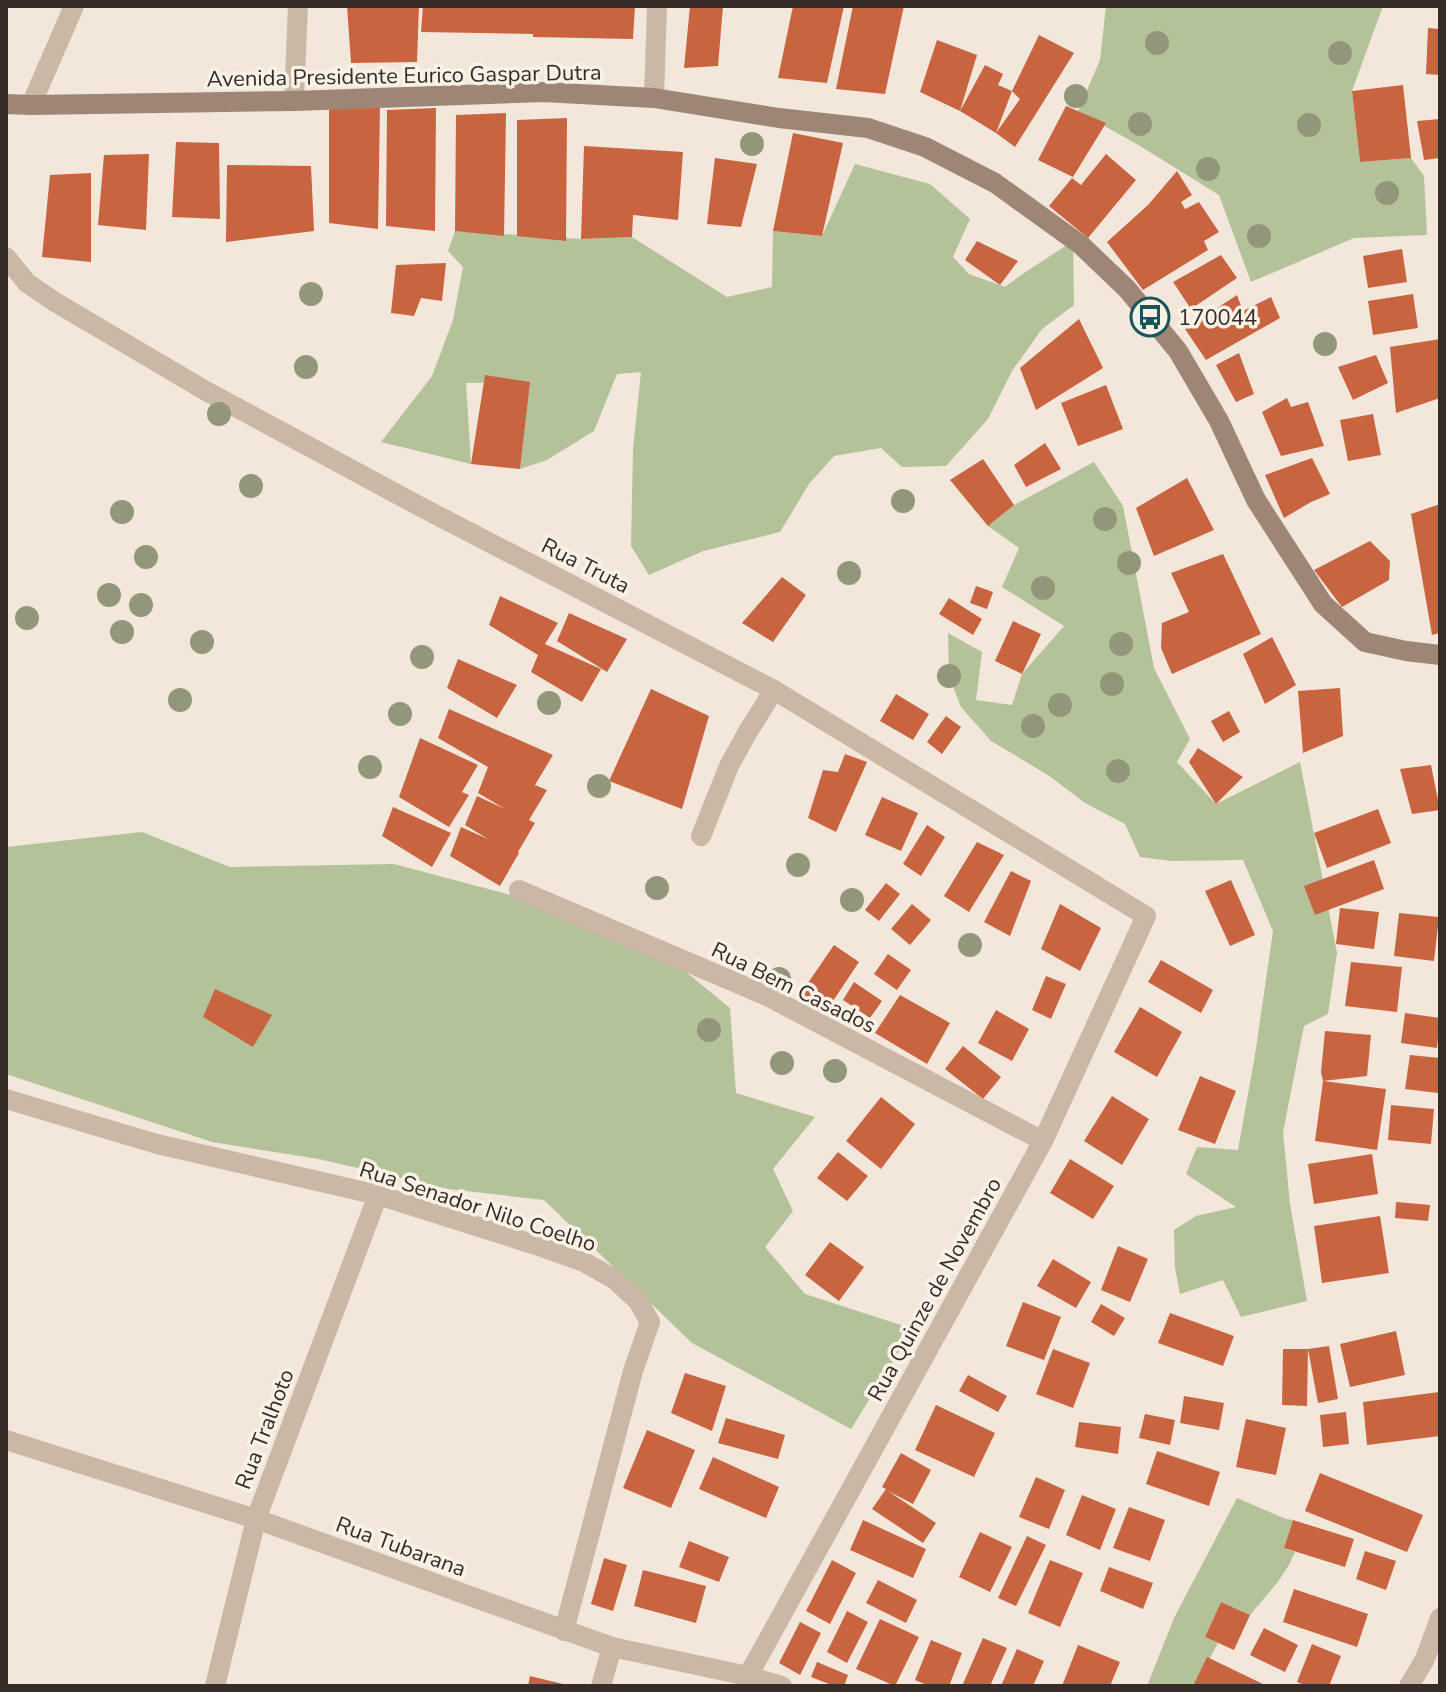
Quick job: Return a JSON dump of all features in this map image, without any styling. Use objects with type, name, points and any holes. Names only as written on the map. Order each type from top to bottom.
[{"type":"main road","name":"Avenida Presidente Eurico Gaspar Dutra","points":[[6,104],[294,101],[543,92],[654,98],[779,118],[868,128],[925,147],[995,183],[1081,245],[1127,289],[1178,351],[1219,421],[1256,500],[1323,604],[1365,642],[1440,655]]},
{"type":"street","points":[[31,105],[74,6]]},
{"type":"street","points":[[294,101],[298,6]]},
{"type":"street","points":[[654,98],[657,6]]},
{"type":"street","name":"Rua Truta","points":[[6,257],[27,283],[206,391],[421,507],[774,690],[1146,916]]},
{"type":"street","points":[[701,836],[729,766],[774,690]]},
{"type":"street","name":"Rua Bem Casados","points":[[519,890],[767,996],[1043,1141]]},
{"type":"street","name":"Rua Quinze de Novembro","points":[[748,1676],[1043,1141],[1146,916]]},
{"type":"street","name":"Rua Senador Nilo Coelho","points":[[6,1099],[157,1144],[378,1195],[542,1247],[584,1262],[614,1279],[638,1301],[650,1322],[633,1371],[564,1631]]},
{"type":"street","name":"Rua Tralhoto","points":[[215,1686],[256,1519],[378,1195]]},
{"type":"street","name":"Rua Tubarana","points":[[6,1440],[256,1519],[612,1647],[782,1686]]},
{"type":"street","points":[[1409,1686],[1432,1663],[1440,1618]]},
{"type":"street","points":[[601,1686],[612,1647]]},
{"type":"green space","points":[[1106,6],[1383,6],[1352,91],[1360,162],[1411,158],[1424,176],[1427,235],[1354,238],[1251,282],[1219,195],[1078,111],[1100,60]]},
{"type":"green space","points":[[855,164],[930,184],[970,219],[953,257],[969,274],[1005,287],[1073,241],[1074,305],[1042,329],[1012,371],[988,419],[946,466],[902,467],[881,448],[834,456],[809,484],[780,532],[703,551],[649,575],[631,546],[633,449],[641,372],[617,374],[594,431],[547,460],[520,469],[529,382],[466,383],[471,464],[381,442],[432,376],[453,320],[463,267],[448,251],[455,231],[581,239],[632,237],[727,297],[772,287],[773,231],[822,236]]},
{"type":"green space","points":[[1094,462],[1123,506],[1154,668],[1190,739],[1177,762],[1216,804],[1300,762],[1337,953],[1328,1014],[1304,1026],[1283,1132],[1290,1204],[1307,1301],[1241,1317],[1223,1280],[1180,1294],[1175,1268],[1174,1230],[1196,1216],[1236,1207],[1186,1174],[1197,1147],[1238,1150],[1273,931],[1243,860],[1171,861],[1140,857],[1125,824],[1085,803],[1048,775],[991,741],[961,707],[949,676],[948,633],[982,652],[976,700],[1012,705],[1022,674],[1064,626],[1002,587],[1019,548],[988,526],[1014,505]]},
{"type":"green space","points":[[142,832],[230,867],[394,864],[631,927],[730,1008],[736,1093],[815,1117],[773,1169],[793,1211],[765,1247],[805,1294],[913,1329],[851,1429],[692,1343],[544,1200],[448,1189],[319,1159],[212,1142],[6,1074],[6,847]]},
{"type":"green space","points":[[1237,1498],[1293,1520],[1284,1548],[1295,1552],[1289,1565],[1250,1615],[1221,1602],[1205,1637],[1218,1643],[1195,1686],[1147,1686],[1174,1618]]},
{"type":"building","points":[[347,6],[419,6],[417,62],[351,63]]},
{"type":"building","points":[[423,6],[635,6],[633,39],[421,32]]},
{"type":"building","points":[[690,6],[723,6],[718,66],[684,68]]},
{"type":"building","points":[[793,6],[844,6],[827,83],[778,78]]},
{"type":"building","points":[[853,6],[904,6],[885,94],[836,89]]},
{"type":"building","points":[[1428,28],[1440,29],[1440,75],[1426,74]]},
{"type":"building","points":[[1039,35],[1074,53],[1015,147],[996,133],[1020,99],[1012,91]]},
{"type":"building","points":[[937,40],[977,55],[960,111],[920,92]]},
{"type":"building","points":[[985,65],[1003,74],[998,85],[1012,91],[996,133],[960,111]]},
{"type":"building","points":[[1403,85],[1411,158],[1360,162],[1352,91]]},
{"type":"building","points":[[380,105],[378,229],[329,223],[329,106]]},
{"type":"building","points":[[1066,106],[1106,123],[1073,177],[1038,160]]},
{"type":"building","points":[[436,108],[435,231],[386,226],[387,110]]},
{"type":"building","points":[[506,113],[504,236],[455,231],[456,115]]},
{"type":"building","points":[[567,118],[566,241],[517,236],[517,120]]},
{"type":"building","points":[[1440,119],[1440,158],[1424,160],[1417,121]]},
{"type":"building","points":[[793,133],[843,143],[822,236],[773,231]]},
{"type":"building","points":[[176,142],[219,143],[220,219],[172,217]]},
{"type":"building","points":[[584,146],[683,152],[678,220],[633,215],[632,237],[581,239]]},
{"type":"building","points":[[149,154],[146,230],[98,225],[104,155]]},
{"type":"building","points":[[1106,154],[1136,180],[1088,238],[1049,206],[1072,178],[1081,185]]},
{"type":"building","points":[[715,158],[757,164],[741,227],[707,224]]},
{"type":"building","points":[[227,165],[311,166],[314,231],[226,242]]},
{"type":"building","points":[[1177,171],[1192,195],[1181,202],[1185,209],[1199,202],[1219,232],[1204,241],[1208,250],[1143,290],[1107,242],[1148,205]]},
{"type":"building","points":[[91,173],[91,262],[42,257],[50,175]]},
{"type":"building","points":[[977,241],[1018,261],[1000,285],[965,260]]},
{"type":"building","points":[[1402,249],[1407,282],[1368,288],[1363,256]]},
{"type":"building","points":[[1221,255],[1237,278],[1191,309],[1173,282]]},
{"type":"building","points":[[446,263],[442,301],[421,298],[414,316],[391,313],[396,265]]},
{"type":"building","points":[[1413,294],[1418,328],[1373,335],[1368,301]]},
{"type":"building","points":[[1237,295],[1243,311],[1271,297],[1280,318],[1206,360],[1185,329]]},
{"type":"building","points":[[1079,319],[1103,368],[1036,410],[1020,368]]},
{"type":"building","points":[[1440,339],[1440,398],[1396,413],[1390,347]]},
{"type":"building","points":[[1239,353],[1254,394],[1236,402],[1216,365]]},
{"type":"building","points":[[1376,355],[1388,383],[1353,400],[1338,367]]},
{"type":"building","points":[[485,375],[530,382],[520,469],[471,464]]},
{"type":"building","points":[[1106,385],[1123,429],[1078,446],[1061,403]]},
{"type":"building","points":[[1287,398],[1291,407],[1308,402],[1324,446],[1281,456],[1262,412]]},
{"type":"building","points":[[1373,414],[1381,455],[1348,461],[1340,420]]},
{"type":"building","points":[[1045,443],[1061,469],[1026,487],[1014,465]]},
{"type":"building","points":[[1312,458],[1330,494],[1284,518],[1265,475]]},
{"type":"building","points":[[983,459],[1014,505],[988,526],[950,480]]},
{"type":"building","points":[[1187,478],[1214,530],[1154,556],[1136,508]]},
{"type":"building","points":[[1440,504],[1440,633],[1432,635],[1411,514]]},
{"type":"building","points":[[1370,541],[1390,561],[1389,580],[1342,607],[1314,570]]},
{"type":"building","points":[[1223,554],[1261,634],[1172,674],[1161,648],[1162,623],[1189,612],[1171,573]]},
{"type":"building","points":[[782,577],[806,595],[773,642],[742,623]]},
{"type":"building","points":[[976,586],[993,592],[987,609],[970,603]]},
{"type":"building","points":[[500,596],[558,623],[545,644],[601,669],[582,702],[531,672],[538,655],[489,625]]},
{"type":"building","points":[[949,598],[982,619],[973,635],[939,614]]},
{"type":"building","points":[[569,613],[627,639],[607,672],[557,641]]},
{"type":"building","points":[[1013,621],[1041,634],[1022,674],[995,661]]},
{"type":"building","points":[[1272,637],[1296,685],[1265,704],[1243,654]]},
{"type":"building","points":[[458,659],[517,685],[497,718],[447,688]]},
{"type":"building","points":[[1340,688],[1343,736],[1303,753],[1298,691]]},
{"type":"building","points":[[651,689],[709,716],[682,809],[609,781]]},
{"type":"building","points":[[896,694],[929,714],[913,740],[880,721]]},
{"type":"building","points":[[449,709],[553,755],[535,785],[547,790],[529,820],[535,823],[500,886],[450,856],[461,827],[488,839],[465,825],[477,796],[505,809],[478,793],[488,767],[438,738]]},
{"type":"building","points":[[1229,711],[1240,732],[1223,742],[1211,721]]},
{"type":"building","points":[[946,716],[961,727],[942,754],[927,742]]},
{"type":"building","points":[[420,738],[478,765],[462,792],[469,795],[449,827],[399,797]]},
{"type":"building","points":[[1198,748],[1243,777],[1216,804],[1189,762]]},
{"type":"building","points":[[845,754],[867,762],[836,832],[808,818],[823,770],[838,772]]},
{"type":"building","points":[[1431,765],[1440,810],[1412,814],[1400,769]]},
{"type":"building","points":[[882,797],[918,813],[901,851],[865,835]]},
{"type":"building","points":[[393,807],[451,833],[432,867],[382,836]]},
{"type":"building","points":[[1378,809],[1391,843],[1327,868],[1314,833]]},
{"type":"building","points":[[927,825],[945,837],[921,876],[903,864]]},
{"type":"building","points":[[977,842],[1004,855],[969,912],[944,896]]},
{"type":"building","points":[[1374,860],[1384,889],[1315,915],[1304,886]]},
{"type":"building","points":[[1011,871],[1031,881],[1010,936],[984,922]]},
{"type":"building","points":[[1231,880],[1255,935],[1230,946],[1205,891]]},
{"type":"building","points":[[886,883],[900,894],[879,921],[865,910]]},
{"type":"building","points":[[912,904],[931,920],[910,945],[891,929]]},
{"type":"building","points":[[1060,904],[1101,928],[1080,971],[1041,949]]},
{"type":"building","points":[[1340,908],[1379,912],[1374,949],[1336,944]]},
{"type":"building","points":[[1399,913],[1439,917],[1434,961],[1394,956]]},
{"type":"building","points":[[834,945],[859,962],[827,1010],[801,993]]},
{"type":"building","points":[[888,954],[911,970],[897,990],[874,974]]},
{"type":"building","points":[[1161,960],[1213,990],[1201,1013],[1148,982]]},
{"type":"building","points":[[1351,962],[1402,967],[1397,1012],[1345,1006]]},
{"type":"building","points":[[1046,976],[1066,984],[1051,1019],[1032,1010]]},
{"type":"building","points":[[854,982],[882,1001],[870,1018],[843,1000]]},
{"type":"building","points":[[215,989],[272,1015],[253,1047],[203,1017]]},
{"type":"building","points":[[900,995],[950,1023],[927,1064],[875,1033]]},
{"type":"building","points":[[1140,1007],[1182,1032],[1157,1077],[1114,1052]]},
{"type":"building","points":[[996,1010],[1029,1029],[1012,1061],[978,1043]]},
{"type":"building","points":[[1405,1013],[1440,1018],[1437,1048],[1401,1043]]},
{"type":"building","points":[[1325,1031],[1371,1035],[1367,1076],[1323,1081]]},
{"type":"building","points":[[963,1046],[1001,1077],[983,1099],[945,1069]]},
{"type":"building","points":[[1410,1055],[1440,1058],[1438,1093],[1405,1089]]},
{"type":"building","points":[[1200,1076],[1236,1091],[1215,1144],[1178,1130]]},
{"type":"building","points":[[1323,1081],[1386,1089],[1377,1150],[1315,1141]]},
{"type":"building","points":[[1112,1096],[1149,1119],[1122,1165],[1084,1141]]},
{"type":"building","points":[[881,1097],[915,1124],[881,1169],[846,1141]]},
{"type":"building","points":[[1391,1105],[1434,1109],[1431,1144],[1388,1140]]},
{"type":"building","points":[[838,1152],[868,1176],[847,1201],[817,1178]]},
{"type":"building","points":[[1372,1154],[1378,1194],[1314,1204],[1308,1164]]},
{"type":"building","points":[[1070,1159],[1114,1186],[1093,1219],[1050,1193]]},
{"type":"building","points":[[1396,1202],[1430,1205],[1428,1221],[1395,1218]]},
{"type":"building","points":[[1380,1216],[1389,1273],[1322,1283],[1314,1226]]},
{"type":"building","points":[[830,1242],[864,1267],[839,1301],[805,1275]]},
{"type":"building","points":[[1118,1246],[1148,1259],[1130,1302],[1101,1290]]},
{"type":"building","points":[[1053,1259],[1091,1282],[1076,1308],[1037,1286]]},
{"type":"building","points":[[1023,1302],[1061,1317],[1044,1360],[1006,1346]]},
{"type":"building","points":[[1101,1304],[1125,1318],[1114,1336],[1091,1322]]},
{"type":"building","points":[[1170,1313],[1234,1336],[1223,1366],[1158,1343]]},
{"type":"building","points":[[1396,1331],[1405,1375],[1350,1387],[1340,1344]]},
{"type":"building","points":[[1329,1346],[1338,1399],[1318,1403],[1308,1349]]},
{"type":"building","points":[[1053,1349],[1090,1363],[1073,1408],[1036,1394]]},
{"type":"building","points":[[1283,1349],[1308,1349],[1307,1406],[1282,1405]]},
{"type":"building","points":[[685,1373],[726,1386],[712,1431],[671,1413]]},
{"type":"building","points":[[968,1375],[1007,1396],[998,1412],[959,1391]]},
{"type":"building","points":[[1439,1392],[1440,1436],[1367,1445],[1363,1402]]},
{"type":"building","points":[[1184,1396],[1224,1403],[1219,1430],[1180,1423]]},
{"type":"building","points":[[936,1405],[995,1433],[974,1477],[915,1450]]},
{"type":"building","points":[[1346,1412],[1349,1444],[1323,1447],[1320,1415]]},
{"type":"building","points":[[1145,1414],[1175,1420],[1170,1445],[1139,1438]]},
{"type":"building","points":[[726,1418],[785,1435],[778,1459],[718,1443]]},
{"type":"building","points":[[1246,1419],[1286,1428],[1276,1475],[1236,1467]]},
{"type":"building","points":[[1079,1422],[1121,1427],[1118,1454],[1075,1447]]},
{"type":"building","points":[[647,1430],[695,1450],[671,1508],[623,1488]]},
{"type":"building","points":[[1157,1451],[1220,1472],[1209,1506],[1146,1484]]},
{"type":"building","points":[[901,1453],[931,1470],[913,1504],[888,1491],[936,1523],[923,1543],[872,1509],[886,1489],[882,1487]]},
{"type":"building","points":[[713,1457],[779,1487],[766,1518],[699,1489]]},
{"type":"building","points":[[1320,1473],[1423,1515],[1407,1552],[1305,1511]]},
{"type":"building","points":[[1036,1477],[1065,1490],[1049,1529],[1019,1517]]},
{"type":"building","points":[[1082,1495],[1116,1509],[1100,1550],[1066,1535]]},
{"type":"building","points":[[1129,1507],[1165,1520],[1150,1561],[1113,1548]]},
{"type":"building","points":[[863,1520],[926,1549],[913,1578],[850,1550]]},
{"type":"building","points":[[1293,1520],[1354,1539],[1345,1567],[1284,1548]]},
{"type":"building","points":[[980,1532],[1012,1547],[990,1592],[959,1577]]},
{"type":"building","points":[[1027,1536],[1046,1545],[1016,1606],[998,1598]]},
{"type":"building","points":[[689,1541],[729,1557],[719,1582],[679,1567]]},
{"type":"building","points":[[1365,1551],[1396,1561],[1386,1590],[1356,1579]]},
{"type":"building","points":[[604,1558],[627,1565],[613,1611],[591,1604]]},
{"type":"building","points":[[832,1560],[856,1573],[830,1624],[806,1611]]},
{"type":"building","points":[[1050,1560],[1083,1573],[1060,1627],[1028,1613]]},
{"type":"building","points":[[1109,1567],[1153,1583],[1143,1609],[1100,1591]]},
{"type":"building","points":[[643,1570],[706,1586],[696,1623],[634,1606]]},
{"type":"building","points":[[878,1580],[917,1600],[906,1623],[866,1603]]},
{"type":"building","points":[[1294,1589],[1368,1614],[1357,1647],[1283,1622]]},
{"type":"building","points":[[1221,1602],[1250,1615],[1234,1650],[1205,1637]]},
{"type":"building","points":[[847,1611],[868,1622],[847,1663],[827,1652]]},
{"type":"building","points":[[880,1619],[919,1637],[895,1686],[856,1669]]},
{"type":"building","points":[[800,1622],[821,1633],[800,1675],[779,1663]]},
{"type":"building","points":[[1264,1628],[1298,1645],[1285,1672],[1250,1655]]},
{"type":"building","points":[[983,1638],[1007,1648],[990,1686],[962,1686]]},
{"type":"building","points":[[931,1640],[962,1653],[949,1686],[929,1686],[915,1680]]},
{"type":"building","points":[[1312,1644],[1341,1656],[1329,1686],[1307,1686],[1297,1682]]},
{"type":"building","points":[[1078,1645],[1120,1662],[1110,1686],[1062,1686]]},
{"type":"building","points":[[1017,1649],[1044,1661],[1033,1686],[1001,1686]]},
{"type":"building","points":[[1207,1657],[1267,1686],[1193,1686]]},
{"type":"building","points":[[817,1662],[848,1675],[844,1686],[834,1686],[811,1677]]},
{"type":"building","points":[[530,1676],[567,1685],[528,1686]]},
{"type":"place","name":"170044","points":[[1150,317]]}]
